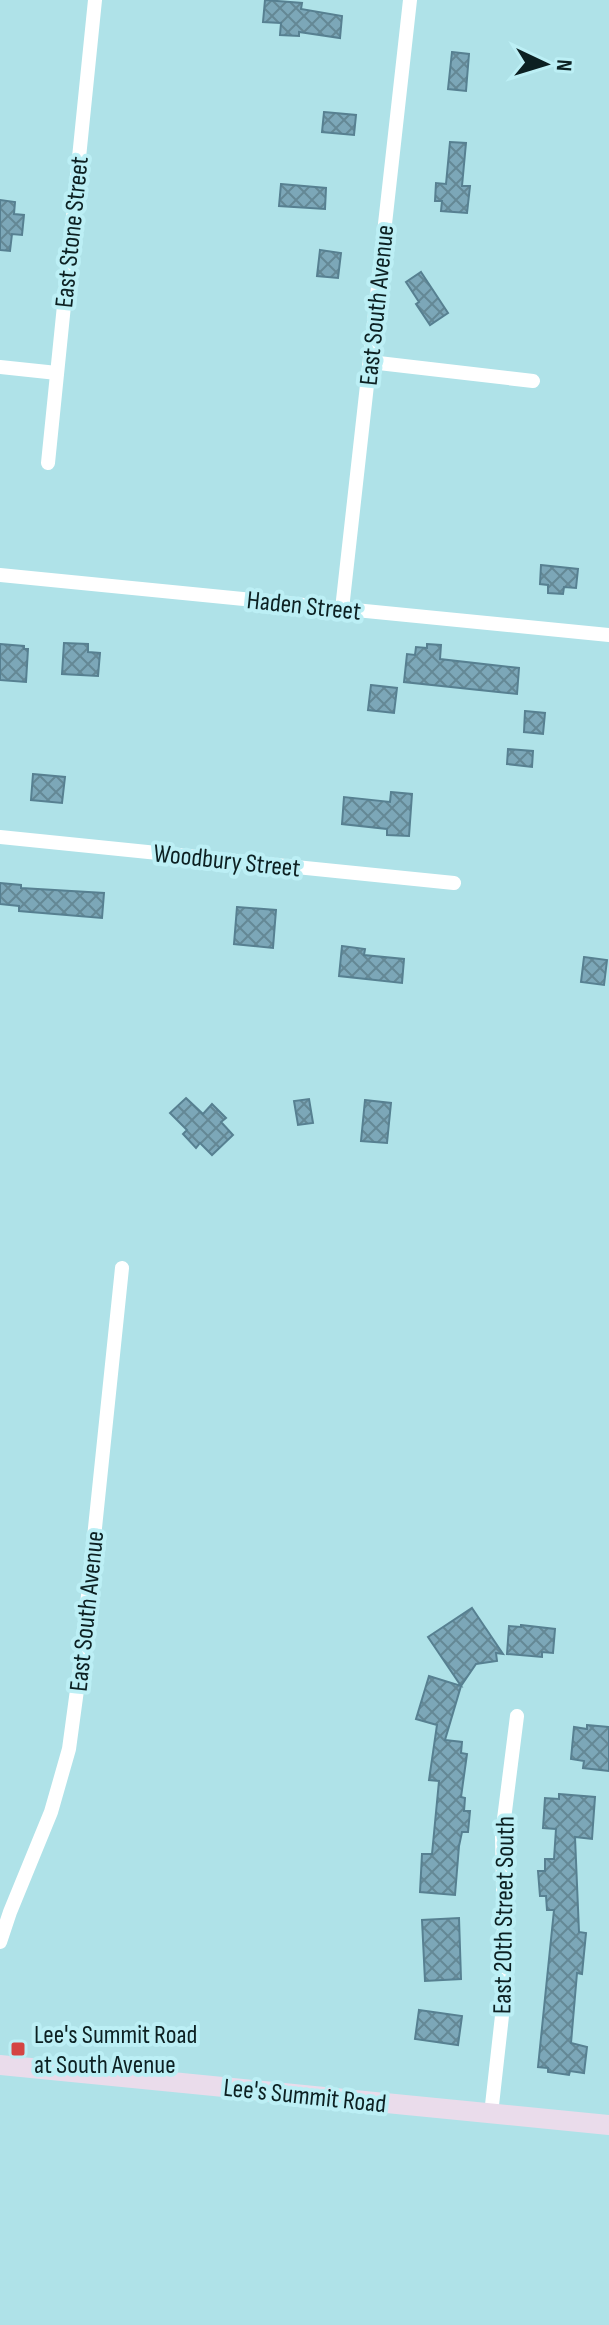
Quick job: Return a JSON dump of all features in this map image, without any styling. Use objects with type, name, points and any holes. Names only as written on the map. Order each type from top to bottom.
[{"type":"main road","name":"Lee's Summit Road","points":[[0,2065],[609,2125]]},
{"type":"street","name":"East Stone Street","points":[[48,463],[95,0]]},
{"type":"street","name":"East South Avenue","points":[[342,609],[410,0]]},
{"type":"street","points":[[370,362],[533,381]]},
{"type":"street","points":[[0,367],[57,373]]},
{"type":"street","name":"Haden Street","points":[[0,575],[609,635]]},
{"type":"street","name":"Woodbury Street","points":[[0,837],[454,883]]},
{"type":"street","name":"East South Avenue","points":[[0,1942],[51,1812],[69,1749],[82,1653],[122,1268]]},
{"type":"street","name":"East 20th Street South","points":[[491,2114],[505,1989],[502,1835],[517,1716]]},
{"type":"building","points":[[265,0],[302,3],[301,9],[342,16],[340,38],[299,32],[299,36],[280,35],[281,23],[263,22]]},
{"type":"building","points":[[452,52],[469,54],[466,91],[448,89]]},
{"type":"building","points":[[324,112],[356,115],[354,135],[322,132]]},
{"type":"building","points":[[450,142],[466,143],[462,186],[470,186],[467,213],[441,211],[442,201],[435,201],[436,183],[446,184]]},
{"type":"building","points":[[281,184],[326,188],[325,209],[279,206]]},
{"type":"building","points":[[0,200],[15,202],[14,214],[24,215],[22,235],[12,234],[10,251],[0,250]]},
{"type":"building","points":[[320,250],[341,253],[338,278],[317,276]]},
{"type":"building","points":[[421,272],[448,313],[430,325],[406,282]]},
{"type":"building","points":[[541,565],[578,569],[576,588],[564,587],[563,594],[548,593],[548,585],[540,584]]},
{"type":"building","points":[[64,643],[88,644],[88,652],[100,653],[98,676],[62,674]]},
{"type":"building","points":[[0,644],[28,649],[26,682],[0,680]]},
{"type":"building","points":[[427,644],[441,645],[440,659],[519,668],[517,694],[404,682],[407,654],[415,655],[416,647],[427,648]]},
{"type":"building","points":[[371,685],[397,688],[394,713],[368,710]]},
{"type":"building","points":[[525,711],[545,713],[543,734],[524,732]]},
{"type":"building","points":[[508,749],[533,751],[532,767],[507,764]]},
{"type":"building","points":[[33,774],[65,777],[62,803],[31,800]]},
{"type":"building","points":[[391,792],[412,794],[409,836],[387,835],[387,829],[342,824],[344,797],[390,802]]},
{"type":"building","points":[[0,883],[21,885],[21,888],[104,893],[102,918],[19,911],[19,906],[0,904]]},
{"type":"building","points":[[237,907],[276,910],[273,948],[234,944]]},
{"type":"building","points":[[342,946],[365,949],[364,955],[404,959],[402,983],[339,976]]},
{"type":"building","points":[[584,957],[607,960],[604,985],[581,982]]},
{"type":"building","points":[[186,1098],[203,1114],[212,1104],[226,1118],[221,1122],[233,1135],[212,1155],[200,1143],[196,1148],[183,1134],[187,1130],[170,1113]]},
{"type":"building","points":[[309,1099],[313,1123],[298,1125],[294,1101]]},
{"type":"building","points":[[365,1100],[391,1103],[387,1143],[361,1141]]},
{"type":"building","points":[[472,1608],[503,1654],[496,1653],[497,1661],[476,1664],[461,1686],[428,1637]]},
{"type":"building","points":[[509,1626],[555,1629],[553,1653],[542,1652],[542,1657],[507,1654]]},
{"type":"building","points":[[429,1676],[461,1686],[445,1740],[462,1742],[461,1753],[467,1754],[461,1797],[465,1798],[464,1811],[470,1811],[468,1832],[462,1832],[459,1846],[455,1895],[420,1892],[422,1854],[432,1854],[439,1781],[429,1780],[437,1725],[416,1719]]},
{"type":"building","points":[[587,1725],[609,1727],[609,1771],[583,1768],[584,1761],[571,1759],[574,1727],[587,1729]]},
{"type":"building","points":[[559,1794],[595,1797],[592,1839],[575,1837],[579,1932],[586,1933],[582,1974],[577,1973],[571,2043],[587,2047],[584,2073],[570,2071],[569,2075],[538,2067],[554,1910],[547,1910],[546,1896],[540,1896],[538,1871],[545,1871],[545,1859],[554,1859],[556,1829],[543,1828],[545,1798],[559,1799]]},
{"type":"building","points":[[459,1918],[461,1979],[425,1981],[422,1920]]},
{"type":"building","points":[[419,2010],[462,2016],[458,2045],[415,2039]]},
{"type":"place","name":"Lee's Summit Road at South Avenue","points":[[18,2049]]}]
